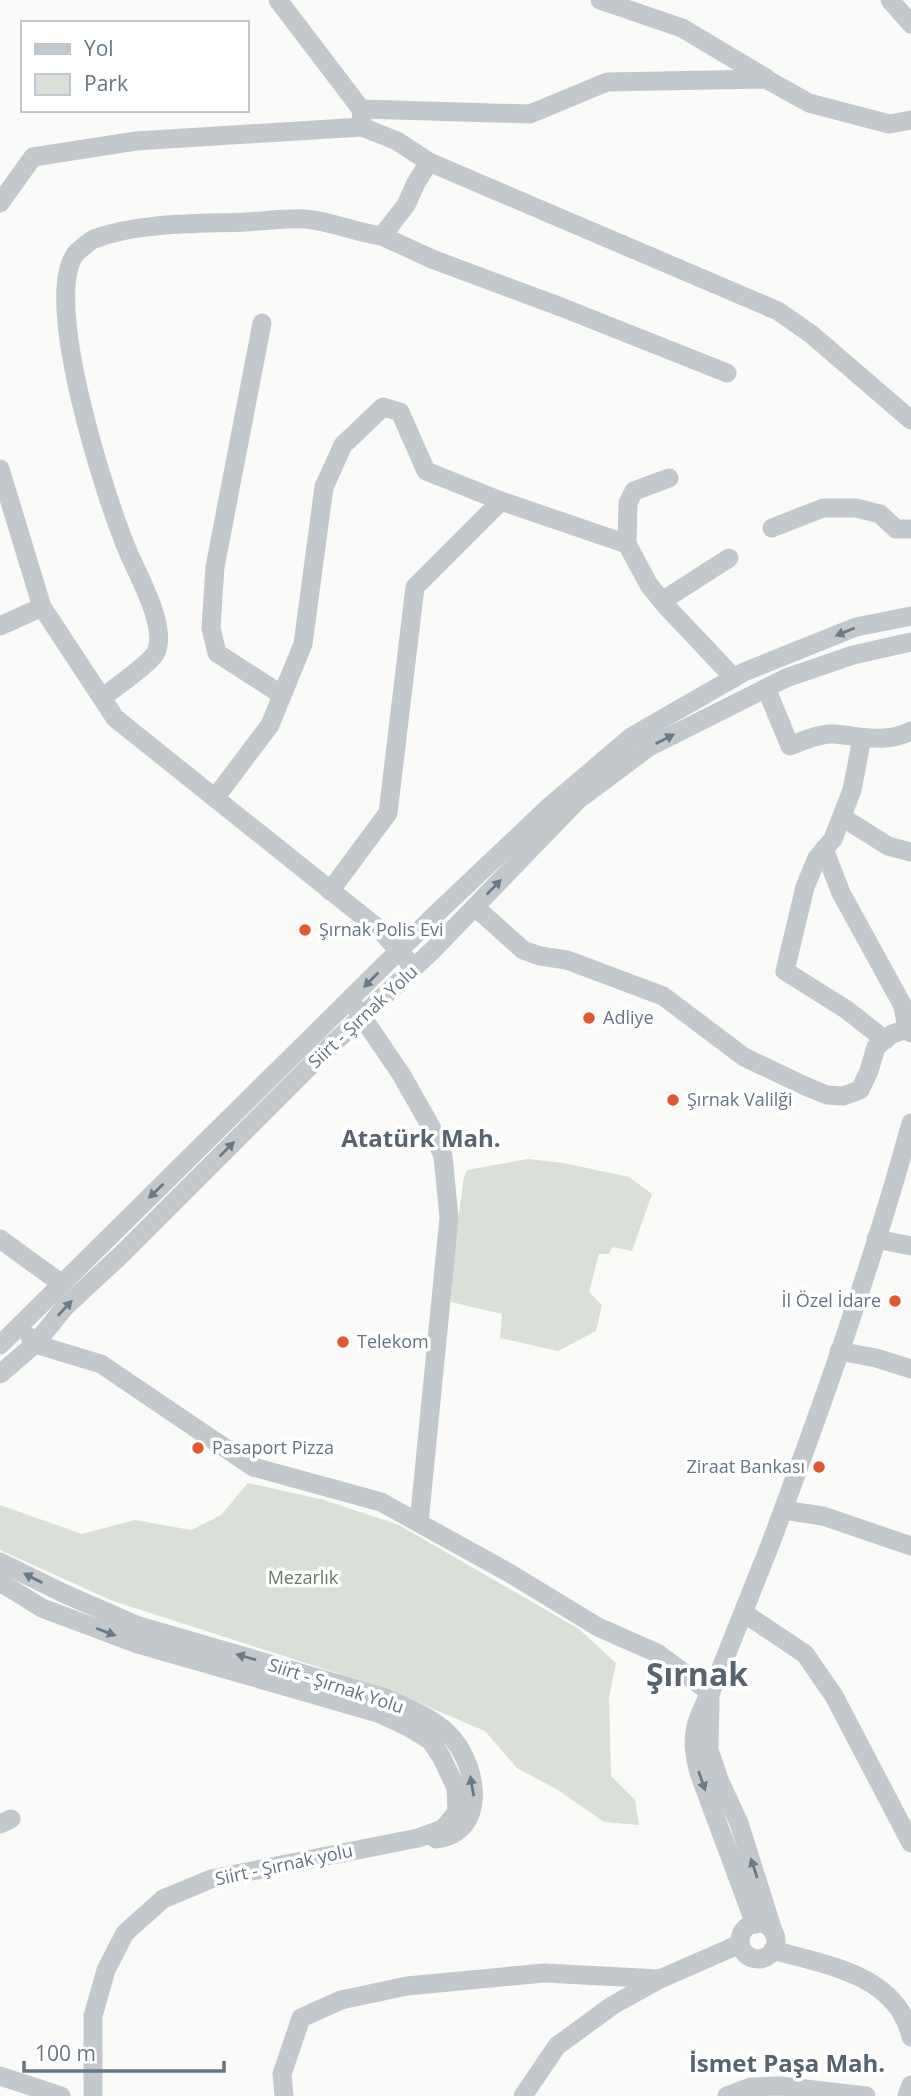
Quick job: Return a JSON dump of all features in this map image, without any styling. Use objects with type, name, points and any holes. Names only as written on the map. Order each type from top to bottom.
[{"type":"street","points":[[278,0],[361,118],[429,162],[778,311],[811,334],[911,420]]},
{"type":"street","points":[[600,0],[682,28],[809,103],[889,124],[911,120]]},
{"type":"street","points":[[890,0],[911,24]]},
{"type":"street","points":[[0,203],[33,157],[136,142],[361,118],[530,114],[607,82],[766,79]]},
{"type":"street","points":[[382,236],[406,205],[429,162]]},
{"type":"street","points":[[102,698],[155,653],[159,637],[157,621],[121,537],[91,442],[69,344],[64,295],[66,271],[75,254],[91,240],[177,225],[306,219],[382,236],[432,259],[727,373]]},
{"type":"street","points":[[262,323],[215,567],[211,628],[216,653],[282,695]]},
{"type":"street","points":[[215,798],[270,725],[303,645],[324,487],[343,445],[383,407],[400,412],[426,471],[501,501],[627,544]]},
{"type":"street","points":[[0,469],[42,607],[115,718],[380,930],[414,969]]},
{"type":"street","points":[[669,478],[634,491],[628,503],[627,544],[649,585],[734,678]]},
{"type":"street","points":[[330,891],[388,813],[415,587],[501,501]]},
{"type":"street","points":[[772,528],[823,508],[856,508],[880,514],[896,529],[911,529]]},
{"type":"street","points":[[662,601],[729,558]]},
{"type":"street","points":[[0,626],[42,607]]},
{"type":"street","name":"Siirt - Şırnak Yolu","points":[[0,1374],[35,1344],[65,1307],[123,1254],[356,1008],[400,951],[437,913],[549,807],[631,737],[734,678],[856,627],[911,616]]},
{"type":"street","name":"Siirt - Şırnak Yolu","points":[[0,1345],[356,1008],[414,969],[578,800],[649,747],[786,678],[853,655],[911,642]]},
{"type":"street","points":[[766,688],[790,746],[831,733],[862,738],[897,738],[911,731]]},
{"type":"street","points":[[862,738],[852,790],[842,817],[833,839],[817,858],[805,887],[786,971],[847,1010],[884,1040]]},
{"type":"street","points":[[842,817],[888,846],[911,852]]},
{"type":"street","points":[[475,907],[523,950],[567,960],[663,996],[744,1057],[827,1096],[843,1096],[860,1090],[876,1047],[892,1034],[909,1031],[903,1006],[841,893],[824,849]]},
{"type":"street","points":[[356,1008],[401,1074],[431,1127],[443,1156],[449,1218],[419,1523]]},
{"type":"street","points":[[755,1924],[699,1773],[694,1752],[695,1730],[700,1711],[744,1613],[783,1510],[876,1240],[911,1123]]},
{"type":"street","points":[[0,1239],[62,1284]]},
{"type":"street","points":[[876,1240],[911,1246]]},
{"type":"street","points":[[20,1324],[35,1344],[101,1364],[253,1467],[381,1502],[511,1574],[598,1627],[657,1653],[710,1693]]},
{"type":"street","points":[[839,1351],[876,1358],[911,1369]]},
{"type":"street","points":[[783,1510],[823,1516],[911,1546]]},
{"type":"street","name":"Siirt - Şırnak Yolu","points":[[0,1562],[136,1625],[383,1697],[416,1712],[452,1738],[461,1752],[471,1778],[474,1802],[466,1823],[454,1835],[439,1839],[418,1838]]},
{"type":"street","name":"Siirt - Şırnak Yolu","points":[[0,1582],[42,1608],[138,1644],[378,1713],[431,1741],[456,1788],[457,1812],[443,1829],[418,1838]]},
{"type":"street","points":[[744,1613],[806,1654],[834,1696],[911,1843]]},
{"type":"street","points":[[710,1693],[709,1750],[739,1823],[774,1942],[766,1957],[755,1959],[745,1954],[740,1944],[745,1929],[755,1924],[766,1926],[774,1942],[858,1974],[883,1991],[898,2006],[911,2037]]},
{"type":"street","name":"Siirt - Şırnak yolu","points":[[93,2096],[93,2016],[106,1970],[125,1933],[163,1899],[211,1879],[418,1838]]},
{"type":"street","points":[[523,2096],[557,2046],[613,2005],[660,1979],[740,1944]]},
{"type":"street","points":[[284,2096],[282,2074],[301,2018],[341,2000],[407,1986],[544,1973],[660,1979]]},
{"type":"street","points":[[0,2076],[61,2096]]},
{"type":"street","points":[[907,2096],[911,2085]]},
{"type":"street","points":[[727,2096],[751,2087],[780,2086],[866,2096]]},
{"type":"green space","points":[[528,1159],[564,1163],[629,1177],[652,1194],[632,1251],[612,1247],[609,1254],[599,1254],[589,1292],[602,1305],[596,1331],[558,1351],[500,1338],[502,1314],[451,1302],[452,1264],[467,1170]]},
{"type":"green space","name":"Mezarlık","points":[[248,1483],[324,1500],[399,1525],[579,1629],[616,1663],[609,1698],[611,1776],[635,1800],[639,1825],[604,1822],[558,1790],[517,1768],[485,1731],[386,1689],[113,1601],[0,1550],[0,1505],[82,1534],[135,1520],[191,1530],[221,1515]]},
{"type":"place","name":"Şırnak Polis Evi","points":[[305,930]]},
{"type":"place","name":"Adliye","points":[[589,1018]]},
{"type":"place","name":"Şırnak Valilği","points":[[673,1100]]},
{"type":"place","name":"İl Özel İdare","points":[[895,1301]]},
{"type":"place","name":"Telekom","points":[[343,1342]]},
{"type":"place","name":"Pasaport Pizza","points":[[198,1448]]},
{"type":"place","name":"Ziraat Bankası","points":[[819,1467]]},
{"type":"district","name":"Atatürk Mah.","points":[[421,1139]]},
{"type":"district","name":"Şırnak","points":[[697,1675]]},
{"type":"district","name":"İsmet Paşa Mah.","points":[[787,2064]]}]
